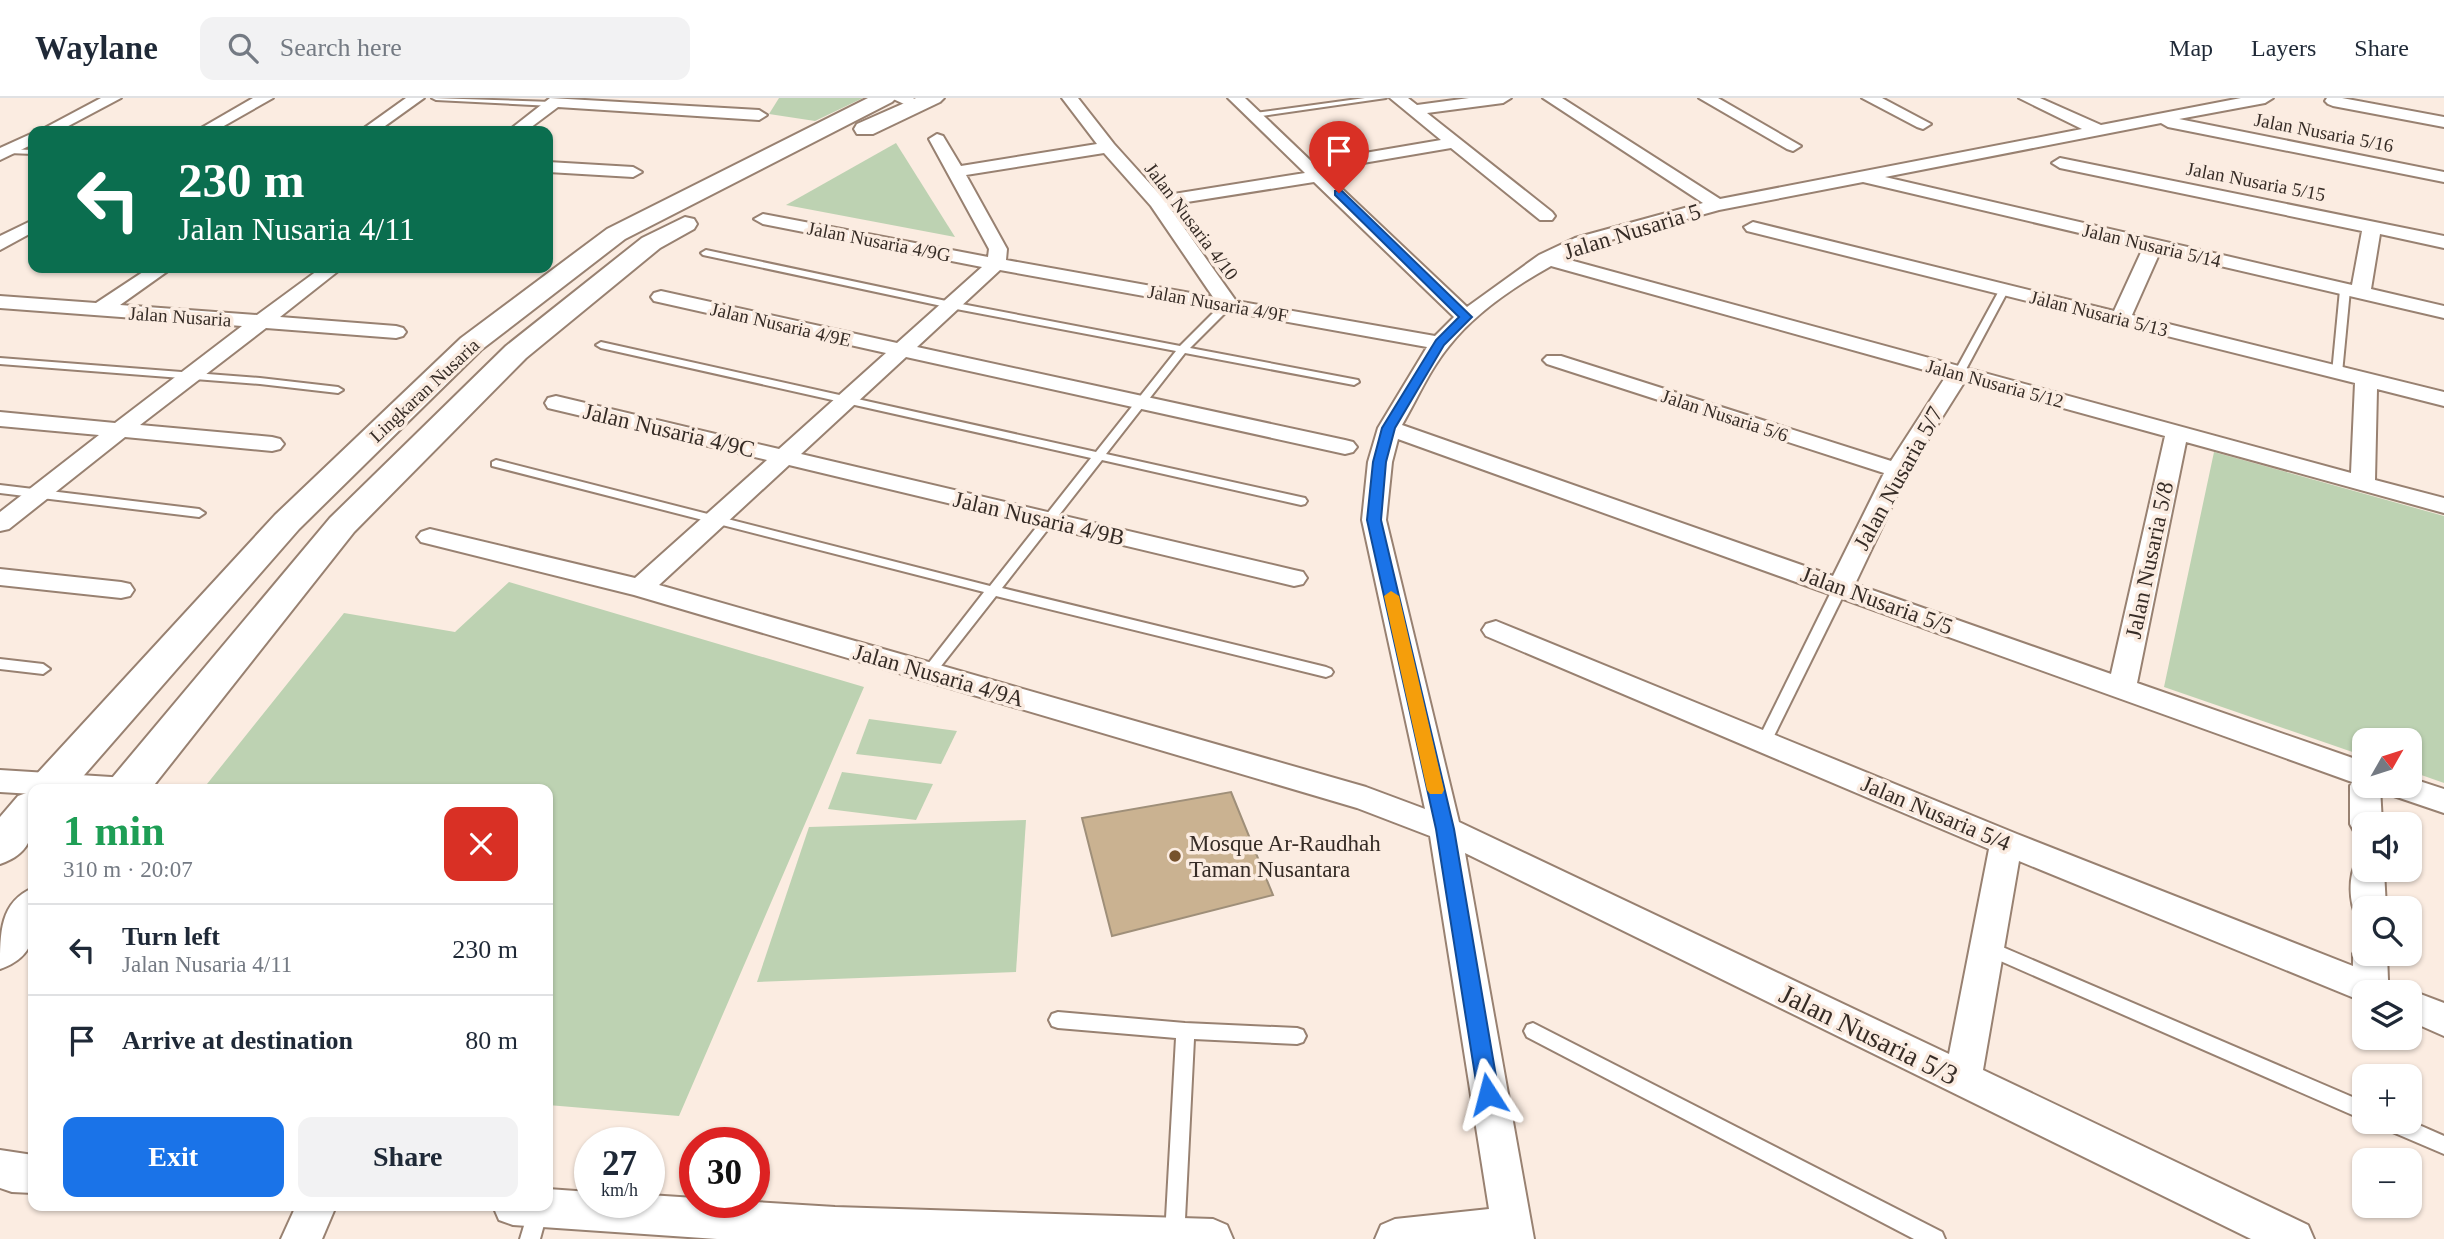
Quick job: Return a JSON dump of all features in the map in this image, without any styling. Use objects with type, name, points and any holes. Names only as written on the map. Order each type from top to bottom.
[{"type":"main road","name":"Lingkaran Nusaria","points":[[53,784],[287,522],[471,344],[616,234],[885,98]]},
{"type":"main road","name":"Lingkaran Nusaria","points":[[131,784],[342,525],[516,352],[651,243],[769,175],[916,100]]},
{"type":"main road","name":"Lingkaran Nusaria","points":[[0,847],[28,813]]},
{"type":"main road","points":[[0,948],[28,913]]},
{"type":"street","points":[[57,126],[113,98]]},
{"type":"street","points":[[213,126],[265,98]]},
{"type":"street","points":[[375,126],[416,98]]},
{"type":"street","points":[[695,110],[709,98]]},
{"type":"street","name":"Jalan Nusaria 4/10","points":[[1070,98],[1108,147],[1157,202],[1228,304]]},
{"type":"street","points":[[1236,98],[1466,317]]},
{"type":"street","points":[[1398,98],[1546,216]]},
{"type":"street","points":[[1415,110],[1503,98]]},
{"type":"street","points":[[1551,98],[1717,205]]},
{"type":"street","points":[[1707,98],[1793,146]]},
{"type":"street","points":[[1870,98],[1923,124]]},
{"type":"street","points":[[2027,98],[2098,130]]},
{"type":"street","name":"Jalan Nusaria 5","points":[[1512,1233],[1445,829],[1374,520],[1380,462],[1389,428],[1440,343],[1466,317],[1546,259],[1595,238],[1717,205],[2265,98]]},
{"type":"street","points":[[523,126],[556,101],[759,115]]},
{"type":"street","points":[[2333,101],[2444,122]]},
{"type":"street","name":"Jalan Nusaria 5/16","points":[[2155,119],[2444,177]]},
{"type":"street","points":[[640,588],[996,264],[998,249],[937,139]]},
{"type":"street","points":[[5,153],[28,141]]},
{"type":"street","points":[[1157,202],[1454,143]]},
{"type":"street","points":[[956,172],[1108,147]]},
{"type":"street","name":"Jalan Nusaria 5/15","points":[[2060,163],[2444,242]]},
{"type":"street","points":[[553,167],[633,173]]},
{"type":"street","name":"Jalan Nusaria 5/14","points":[[1861,177],[2444,312]]},
{"type":"street","name":"Jalan Nusaria 4/9G","points":[[763,219],[996,264]]},
{"type":"street","points":[[2352,291],[2372,226]]},
{"type":"street","name":"Jalan Nusaria 5/13","points":[[1753,227],[2444,399]]},
{"type":"street","points":[[0,244],[28,228]]},
{"type":"street","points":[[2120,318],[2153,246]]},
{"type":"street","name":"Jalan Nusaria 5/12","points":[[1546,259],[2444,506]]},
{"type":"street","name":"Jalan Nusaria 4/9F","points":[[996,264],[1440,343]]},
{"type":"street","name":"Jalan Nusaria","points":[[99,310],[154,273]]},
{"type":"street","name":"Jalan Nusaria","points":[[0,524],[119,429],[326,273]]},
{"type":"street","name":"Jalan Nusaria 4/9E","points":[[661,297],[1345,447]]},
{"type":"street","name":"Jalan Nusaria","points":[[3,304],[396,332]]},
{"type":"street","name":"Jalan Nusaria 5/6","points":[[1554,360],[1897,470]]},
{"type":"street","name":"Jalan Nusaria 5/7","points":[[1841,586],[1897,470],[1959,373]]},
{"type":"street","points":[[2363,484],[2366,380]]},
{"type":"street","name":"Jalan Nusaria 4/9C","points":[[556,403],[783,457]]},
{"type":"street","points":[[0,419],[272,444]]},
{"type":"street","name":"Jalan Nusaria 5/5","points":[[1389,428],[1841,586],[2352,770]]},
{"type":"street","name":"Jalan Nusaria 5/8","points":[[2122,687],[2177,433]]},
{"type":"street","name":"Jalan Nusaria 4/9B","points":[[783,457],[1294,578]]},
{"type":"street","name":"Jalan Nusaria 4/9A","points":[[430,537],[640,588],[1366,799],[1445,829]]},
{"type":"street","points":[[0,577],[121,590]]},
{"type":"street","name":"Jalan Nusaria 5/4","points":[[1496,630],[1765,740],[2006,843],[2352,982]]},
{"type":"street","points":[[0,781],[28,789]]},
{"type":"street","points":[[2422,794],[2444,801]]},
{"type":"street","name":"Jalan Nusaria 5/3","points":[[1445,829],[2294,1239]]},
{"type":"street","points":[[1963,1079],[2006,843]]},
{"type":"street","points":[[2422,1010],[2444,1020]]},
{"type":"street","points":[[302,1239],[314,1211]]},
{"type":"street","points":[[527,1217],[834,1233],[1194,1238]]},
{"type":"street","points":[[1395,1239],[1512,1233]]},
{"type":"lane","points":[[436,98],[556,101]]},
{"type":"lane","points":[[1255,115],[1382,98]]},
{"type":"lane","points":[[5,153],[28,152]]},
{"type":"lane","points":[[706,253],[951,305],[1354,382]]},
{"type":"lane","points":[[1959,373],[2004,289]]},
{"type":"lane","points":[[2337,373],[2352,291]]},
{"type":"lane","points":[[929,672],[1183,349],[1228,304]]},
{"type":"lane","points":[[601,345],[1301,501]]},
{"type":"lane","points":[[0,361],[338,390]]},
{"type":"lane","points":[[496,464],[1326,672]]},
{"type":"lane","points":[[0,489],[198,513]]},
{"type":"lane","points":[[1765,740],[1841,586]]},
{"type":"lane","points":[[0,664],[43,669]]},
{"type":"lane","points":[[1986,947],[2352,1106]]},
{"type":"lane","points":[[1058,1020],[1185,1031],[1297,1036]]},
{"type":"lane","points":[[1185,1031],[1194,1238]]},
{"type":"lane","points":[[1533,1031],[1935,1239]]},
{"type":"lane","points":[[2418,1134],[2444,1145]]},
{"type":"green space","points":[[779,98],[863,98],[815,121],[769,114]]},
{"type":"green space","points":[[896,143],[955,237],[786,205]]},
{"type":"green space","points":[[2214,452],[2444,516],[2444,783],[2422,775],[2422,728],[2352,728],[2352,752],[2164,687]]},
{"type":"green space","points":[[509,582],[864,687],[679,1116],[553,1105],[553,784],[207,784],[344,613],[455,632]]},
{"type":"green space","points":[[869,719],[957,731],[941,764],[856,754]]},
{"type":"green space","points":[[842,772],[933,784],[916,820],[828,809]]},
{"type":"green space","points":[[1026,820],[1016,972],[757,982],[809,827]]},
{"type":"building","name":"Mosque Ar-Raudhah Taman Nusantara","points":[[1231,792],[1273,895],[1112,936],[1082,818]]},
{"type":"slow traffic","points":[[1391,596],[1436,790]]},
{"type":"place","name":"Mosque Ar-Raudhah Taman Nusantara","points":[[1175,856]]},
{"type":"route","points":[[1339,193],[1466,317],[1440,343],[1389,428],[1380,462],[1374,520],[1445,829],[1488,1094]]}]
